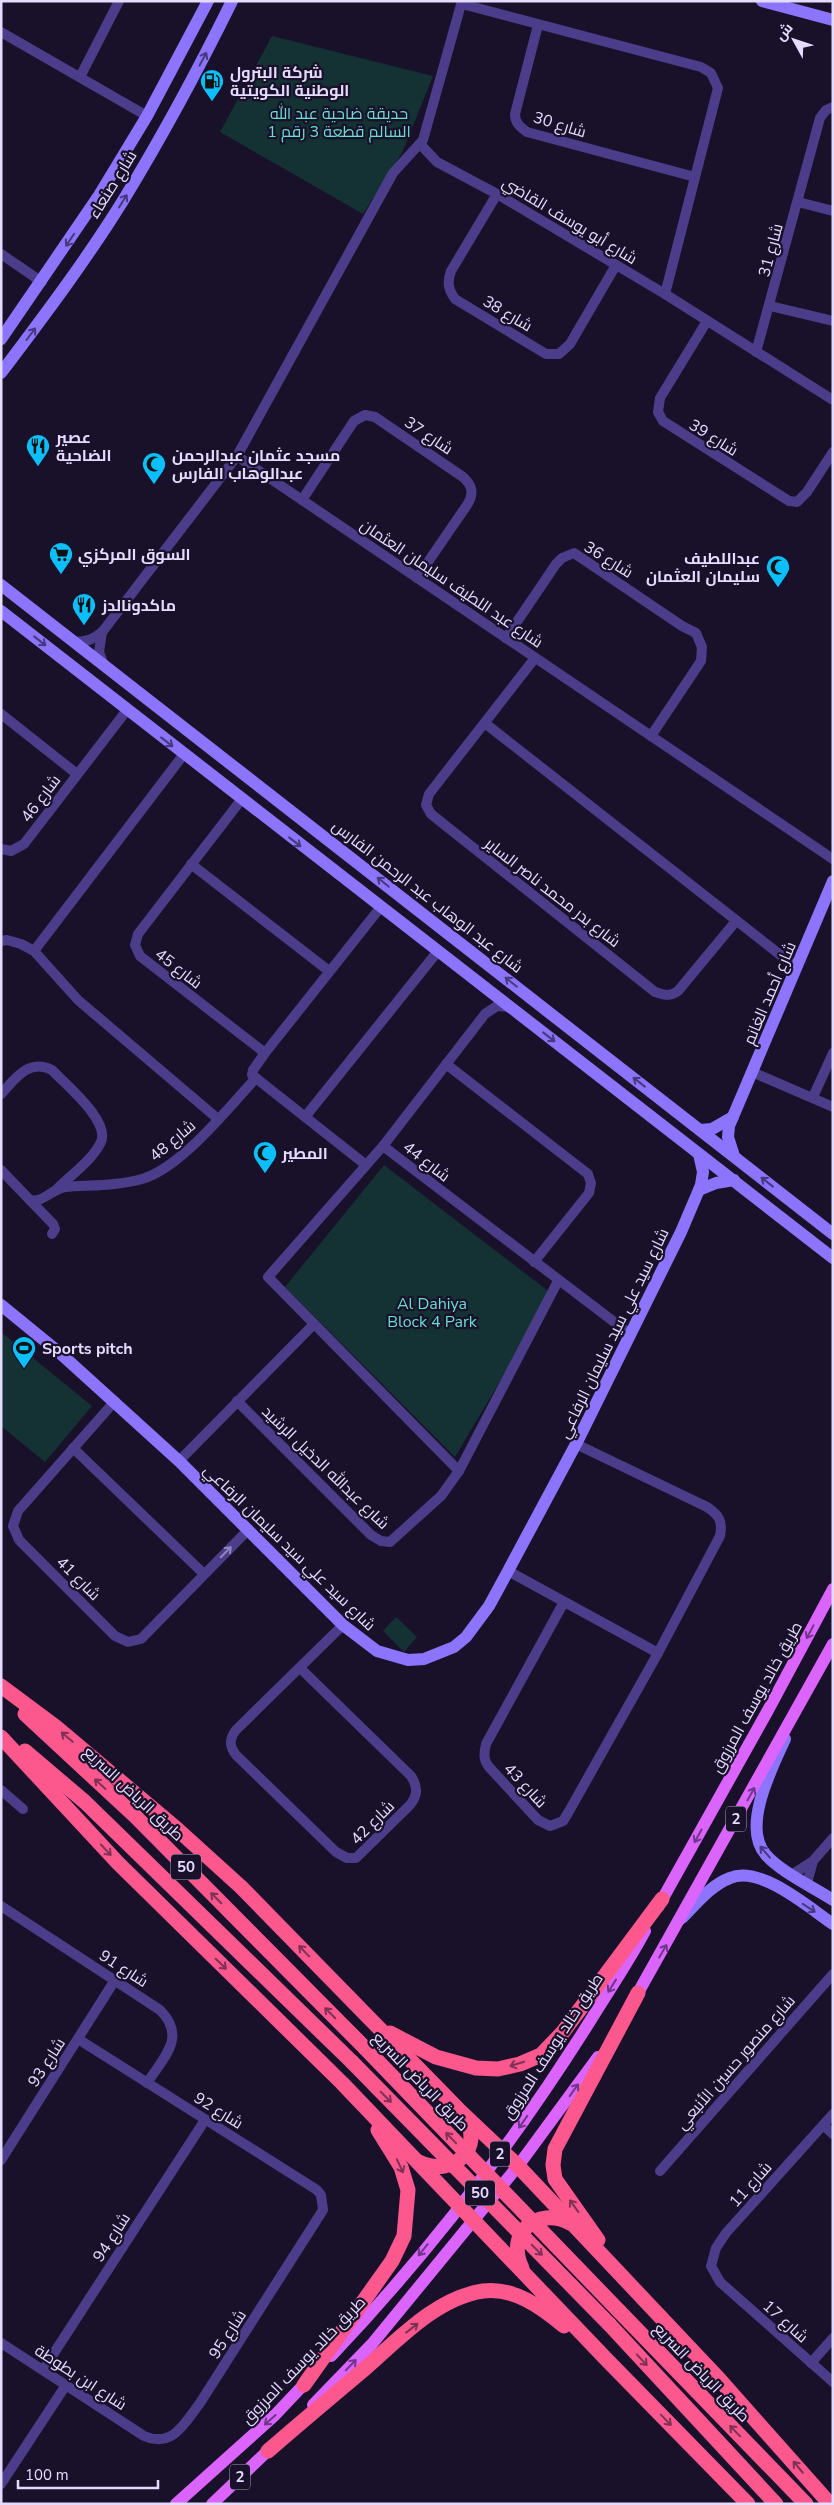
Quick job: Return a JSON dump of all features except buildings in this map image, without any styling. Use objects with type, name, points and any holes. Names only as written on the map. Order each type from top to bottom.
[{"type":"highway","points":[[1,1686],[71,1740],[241,1887],[461,2112],[518,2166],[779,2445],[830,2504]]},
{"type":"highway","name":"طريق الرياض السريع","points":[[1,1691],[135,1816],[365,2048],[806,2504]]},
{"type":"highway","name":"50","points":[[1,1730],[86,1802],[352,2062],[609,2324],[776,2504]]},
{"type":"highway","points":[[1,1737],[118,1863],[342,2083],[523,2270],[607,2360],[748,2504]]},
{"type":"highway","points":[[374,2024],[436,2057],[476,2068],[498,2069],[520,2064],[541,2055],[563,2032],[662,1898]]},
{"type":"highway","points":[[633,2288],[555,2179],[553,2165],[555,2149],[561,2136],[638,1993]]},
{"type":"highway","points":[[304,2385],[392,2260],[404,2236],[407,2214],[408,2190],[401,2167],[388,2144],[342,2083]]},
{"type":"highway","points":[[418,2161],[431,2167],[445,2168],[458,2162],[467,2151],[471,2138],[469,2124],[461,2112]]},
{"type":"highway","points":[[523,2270],[518,2260],[517,2248],[520,2236],[527,2226],[537,2219],[548,2216],[560,2218],[571,2223]]},
{"type":"highway","points":[[268,2451],[411,2328],[442,2306],[465,2295],[484,2291],[523,2297],[546,2311],[607,2360]]},
{"type":"main road","name":"طريق خالد يوسف المرزوق","points":[[176,2504],[275,2415],[370,2316],[502,2151],[558,2071],[639,1943],[833,1589]]},
{"type":"main road","name":"2","points":[[212,2504],[268,2451],[372,2344],[518,2166],[598,2057],[680,1920],[833,1644]]},
{"type":"street","points":[[80,76],[119,1]]},
{"type":"street","name":"شارع صنعاء","points":[[1,339],[42,282],[93,205],[147,116],[208,1]]},
{"type":"street","name":"شارع صنعاء","points":[[1,373],[48,311],[123,200],[204,58],[232,1]]},
{"type":"street","points":[[766,2],[833,20]]},
{"type":"street","points":[[75,642],[86,642],[95,638],[103,631],[237,456],[393,173],[420,144],[462,3],[538,25],[701,67],[711,73],[718,88],[665,294]]},
{"type":"street","name":"شارع 30","points":[[538,25],[515,114],[517,123],[521,128],[527,132],[695,177]]},
{"type":"street","points":[[1,32],[36,54],[80,76],[147,116]]},
{"type":"street","name":"شارع 31","points":[[756,352],[820,118],[826,110],[833,106]]},
{"type":"street","name":"شارع أبو يوسف القاضي","points":[[420,144],[437,162],[497,194],[665,294],[833,400]]},
{"type":"street","name":"شارع 38","points":[[497,194],[451,271],[448,279],[450,293],[455,299],[546,354],[559,354],[570,344],[616,265]]},
{"type":"street","points":[[798,202],[833,211]]},
{"type":"street","points":[[1,254],[42,282]]},
{"type":"street","points":[[770,306],[833,321]]},
{"type":"street","name":"شارع 39","points":[[707,322],[660,398],[658,412],[663,421],[789,501],[797,502],[807,492],[833,452]]},
{"type":"street","name":"شارع 37","points":[[302,500],[354,421],[365,415],[375,417],[463,477],[472,488],[472,494],[467,505],[417,578]]},
{"type":"street","name":"شارع عبد اللطيف سليمان العثمان","points":[[237,456],[833,859]]},
{"type":"street","name":"شارع 36","points":[[506,638],[556,564],[562,558],[574,553],[682,626],[696,633],[702,647],[701,661],[651,736]]},
{"type":"street","name":"شارع عبد الوهاب عبد الرحمن الفارس","points":[[1,585],[472,950],[833,1234]]},
{"type":"street","points":[[1,611],[241,800],[833,1258]]},
{"type":"street","points":[[103,631],[99,641],[99,652],[103,663]]},
{"type":"street","name":"شارع بدر محمد ناصر الساير","points":[[535,658],[486,724],[429,794],[427,808],[431,814],[655,992],[669,995],[678,991],[736,921]]},
{"type":"street","name":"شارع 46","points":[[1,849],[11,851],[24,844],[127,710]]},
{"type":"street","name":"شارع 46","points":[[1,714],[77,774]]},
{"type":"street","points":[[486,724],[797,968]]},
{"type":"street","points":[[34,952],[184,754],[196,750],[198,746],[197,737]]},
{"type":"street","points":[[201,768],[201,755],[214,750]]},
{"type":"street","name":"شارع 45","points":[[241,800],[138,934],[135,949],[140,956],[265,1053]]},
{"type":"street","points":[[192,864],[329,971]]},
{"type":"street","name":"شارع أحمد الغانم","points":[[734,1156],[728,1137],[733,1117],[833,881]]},
{"type":"street","points":[[366,1165],[252,1075],[253,1070],[265,1053],[380,908]]},
{"type":"street","points":[[306,1117],[438,951],[448,949],[452,939],[450,934]]},
{"type":"street","points":[[1,941],[7,940],[21,944],[34,952],[78,1000],[218,1119]]},
{"type":"street","points":[[460,968],[457,960],[460,953],[472,950]]},
{"type":"street","points":[[485,1014],[489,1001],[486,989]]},
{"type":"street","points":[[485,1014],[497,1006],[510,1007]]},
{"type":"street","name":"شارع 44","points":[[485,1014],[384,1146],[558,1281],[630,1334]]},
{"type":"street","points":[[813,1097],[833,1053]]},
{"type":"street","points":[[446,1064],[584,1168],[588,1174],[591,1183],[589,1193],[534,1262]]},
{"type":"street","name":"شارع 48","points":[[1,1094],[27,1068],[45,1067],[52,1070],[97,1117],[102,1132],[100,1144],[57,1189],[40,1200],[30,1200]]},
{"type":"street","points":[[752,1072],[833,1107]]},
{"type":"street","name":"شارع 48","points":[[57,1189],[128,1183],[144,1179],[162,1170],[178,1159],[256,1078]]},
{"type":"street","points":[[700,1130],[712,1129],[733,1117]]},
{"type":"street","points":[[384,1146],[268,1277],[459,1471]]},
{"type":"street","name":"شارع سيد علي سيد سليمان الرفاعي","points":[[1,1305],[115,1401],[179,1460],[343,1625],[377,1651],[392,1657],[424,1659],[454,1647],[466,1637],[489,1606],[576,1444],[699,1190],[703,1172],[699,1154]]},
{"type":"street","points":[[1,1170],[55,1226],[52,1234]]},
{"type":"street","points":[[699,1190],[716,1183],[734,1180]]},
{"type":"street","points":[[775,1212],[783,1209],[787,1198]]},
{"type":"street","points":[[791,1224],[792,1216],[803,1210]]},
{"type":"street","name":"شارع عبدالله الدخيل الرشيد","points":[[237,1401],[371,1535],[385,1543],[396,1539],[441,1496],[459,1471],[558,1281]]},
{"type":"street","points":[[179,1460],[314,1324]]},
{"type":"street","name":"شارع 41","points":[[115,1401],[18,1511],[13,1526],[15,1533],[115,1636],[128,1642],[141,1639],[248,1530]]},
{"type":"street","name":"شارع 43","points":[[564,1602],[486,1744],[484,1752],[484,1758],[489,1767],[544,1824],[557,1825],[568,1813],[658,1653],[720,1536],[720,1519],[707,1508],[576,1444]]},
{"type":"street","points":[[73,1448],[204,1574]]},
{"type":"street","points":[[508,1571],[658,1653]]},
{"type":"street","name":"شارع 42","points":[[300,1668],[411,1776],[416,1786],[415,1798],[410,1805],[356,1858],[347,1858],[336,1852],[236,1755],[230,1745],[236,1730],[343,1625]]},
{"type":"street","points":[[798,1710],[757,1813],[756,1832],[759,1846],[767,1856],[833,1900]]},
{"type":"street","points":[[1,1790],[23,1809]]},
{"type":"street","points":[[793,1874],[813,1861],[833,1838]]},
{"type":"street","points":[[807,1883],[813,1861]]},
{"type":"street","points":[[680,1920],[702,1898],[727,1878],[736,1875],[748,1875],[766,1880],[832,1923]]},
{"type":"street","name":"شارع 91","points":[[1,1906],[160,2010],[172,2024],[173,2041],[147,2083]]},
{"type":"street","points":[[832,1923],[828,1912],[833,1906]]},
{"type":"street","name":"شارع منصور حسين الأنبعي","points":[[660,2171],[833,1974]]},
{"type":"street","name":"شارع 93","points":[[1,2160],[115,1980]]},
{"type":"street","name":"شارع 92","points":[[78,2039],[317,2190],[321,2195],[323,2210],[319,2219]]},
{"type":"street","name":"شارع 11","points":[[720,2282],[711,2266],[716,2248],[833,2114]]},
{"type":"street","name":"شارع 94","points":[[43,2370],[205,2120]]},
{"type":"street","points":[[823,2125],[833,2134]]},
{"type":"street","name":"شارع 95","points":[[144,2436],[161,2441],[170,2437],[188,2419],[319,2219]]},
{"type":"street","name":"شارع 17","points":[[720,2282],[833,2382]]},
{"type":"street","points":[[811,2363],[833,2338]]},
{"type":"street","name":"شارع ابن بطوطة","points":[[1,2343],[144,2436]]},
{"type":"street","points":[[1,2484],[66,2386]]},
{"type":"green space","name":"حديقة ضاحية عبد الله السالم قطعة 3 رقم 1","points":[[272,36],[433,76],[402,153],[363,214],[220,132]]},
{"type":"green space","name":"Al Dahiya Block 4 Park","points":[[384,1165],[552,1294],[455,1457],[285,1287]]},
{"type":"green space","name":"Sports pitch","points":[[1,1332],[92,1406],[45,1462],[1,1426]]},
{"type":"green space","points":[[396,1617],[417,1637],[404,1652],[383,1631]]},
{"type":"place","name":"شركة البترول الوطنية الكويتية","points":[[212,102]]},
{"type":"place","name":"عصير الضاحية","points":[[38,467]]},
{"type":"place","name":"مسجد عثمان عبدالرحمن عبدالوهاب الفارس","points":[[154,485]]},
{"type":"place","name":"السوق المركزي","points":[[61,575]]},
{"type":"place","name":"عبداللطيف سليمان العثمان","points":[[778,588]]},
{"type":"place","name":"ماكدونالدز","points":[[84,626]]},
{"type":"place","name":"المطير","points":[[265,1174]]},
{"type":"place","name":"Sports pitch","points":[[24,1369]]}]
